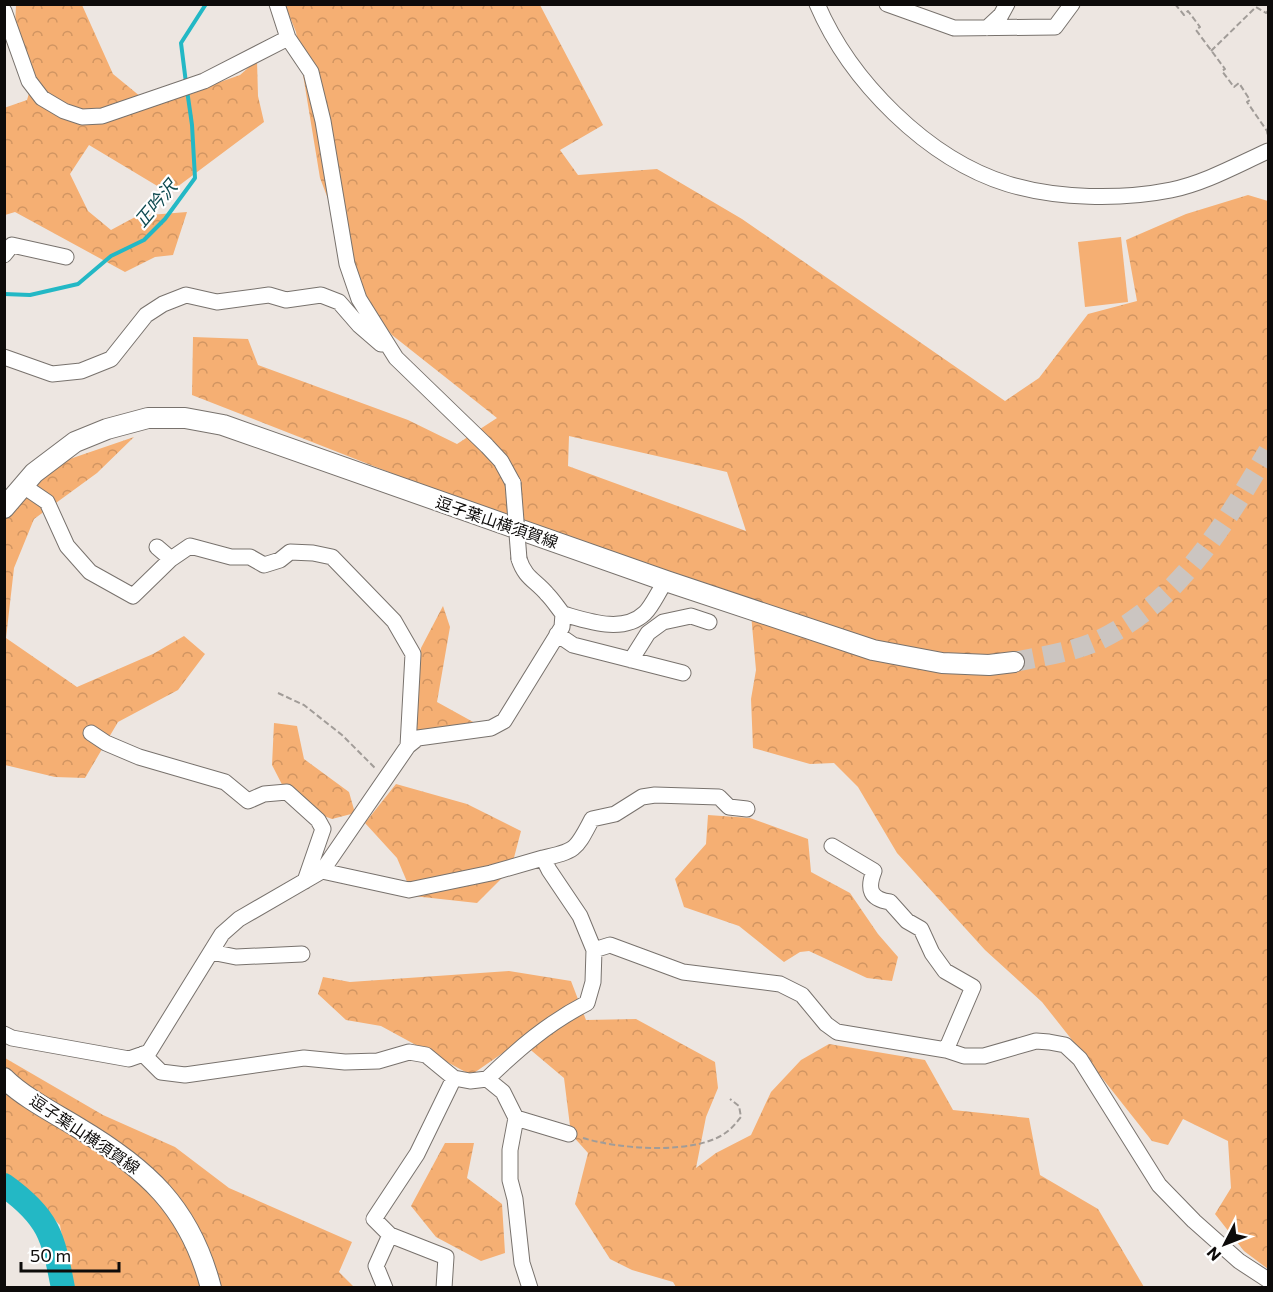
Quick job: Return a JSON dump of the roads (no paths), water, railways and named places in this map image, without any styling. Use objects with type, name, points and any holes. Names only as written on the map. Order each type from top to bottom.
[{"type":"main road","name":"逗子葉山横須賀線","points":[[4,508],[34,473],[75,442],[107,429],[148,418],[185,418],[223,424],[666,580],[873,650],[942,663],[988,665],[1014,662]]},
{"type":"main road","name":"逗子葉山横須賀線","points":[[4,1078],[135,1166],[168,1197],[188,1226],[204,1261],[211,1287]]},
{"type":"street","points":[[277,4],[288,39],[311,72],[323,121],[347,264],[359,298],[396,358]]},
{"type":"street","points":[[817,4],[844,56],[869,86],[898,115],[931,144],[968,166],[1007,183],[1053,194],[1070,195],[1116,196],[1171,190],[1209,178],[1269,151]]},
{"type":"street","points":[[887,4],[954,28],[1055,27],[1072,4]]},
{"type":"street","points":[[987,28],[1001,15],[1007,4]]},
{"type":"street","points":[[4,11],[29,81],[42,98],[64,111],[82,117],[102,116],[204,81],[288,39]]},
{"type":"street","points":[[4,255],[12,245],[66,257]]},
{"type":"street","points":[[4,357],[52,374],[81,371],[111,359],[146,315],[163,304],[186,295],[217,302],[269,295],[286,300],[321,296],[339,302],[359,325],[501,461],[513,483],[519,559],[523,572],[546,593],[563,614],[603,625],[627,622],[645,613],[666,580]]},
{"type":"street","points":[[22,485],[47,502],[67,546],[90,572],[133,596],[171,559],[190,546],[220,555],[250,556],[264,565],[280,560],[290,552],[332,557],[393,621],[413,654],[408,746]]},
{"type":"street","points":[[157,547],[171,559]]},
{"type":"street","points":[[4,1034],[12,1038],[129,1059],[148,1052],[222,934],[239,919],[322,871],[408,746],[418,738],[491,728],[504,721],[562,627],[563,614]]},
{"type":"street","points":[[632,660],[648,633],[663,622],[691,616],[709,622]]},
{"type":"street","points":[[557,634],[573,645],[683,673]]},
{"type":"street","points":[[91,733],[106,743],[139,757],[225,782],[248,801],[264,794],[287,792],[318,820],[323,829],[305,880]]},
{"type":"street","points":[[322,871],[408,890],[491,873],[567,853],[579,844],[592,819],[615,814],[642,797],[655,795],[719,797],[729,807],[747,809]]},
{"type":"street","points":[[832,846],[874,872],[870,882],[872,894],[880,900],[890,902],[907,921],[921,929],[932,953],[945,971],[973,987],[946,1050]]},
{"type":"street","points":[[143,1054],[161,1072],[185,1075],[304,1058],[345,1062],[378,1061],[409,1052],[426,1055],[454,1078],[470,1081],[487,1079],[523,1045],[563,1015],[587,1003],[593,982],[594,951],[580,916],[543,858]]},
{"type":"street","points":[[594,951],[610,945],[683,972],[780,984],[802,995],[826,1024],[837,1032],[946,1050],[964,1056],[984,1056],[1036,1041],[1065,1045],[1080,1059],[1159,1185],[1194,1221],[1239,1261],[1269,1280]]},
{"type":"street","points":[[211,952],[236,957],[302,954]]},
{"type":"street","points":[[444,1287],[446,1257],[390,1235],[374,1219],[417,1154],[454,1078]]},
{"type":"street","points":[[487,1079],[504,1092],[516,1118],[510,1150],[510,1180],[515,1199],[522,1263],[530,1287]]},
{"type":"street","points":[[516,1118],[569,1134]]},
{"type":"street","points":[[385,1287],[376,1266],[390,1235]]},
{"type":"waterway","name":"正吟沢","points":[[186,83],[181,43],[206,4]]},
{"type":"waterway","name":"正吟沢","points":[[4,294],[30,295],[78,284],[111,256],[144,240],[165,219],[195,178],[192,125],[187,90]]},
{"type":"waterway","points":[[4,1185],[31,1207],[47,1229],[56,1254],[63,1288]]},
{"type":"tunnel","points":[[1014,662],[1079,648],[1099,640],[1127,624],[1153,605],[1176,583],[1217,533],[1268,451]]}]
